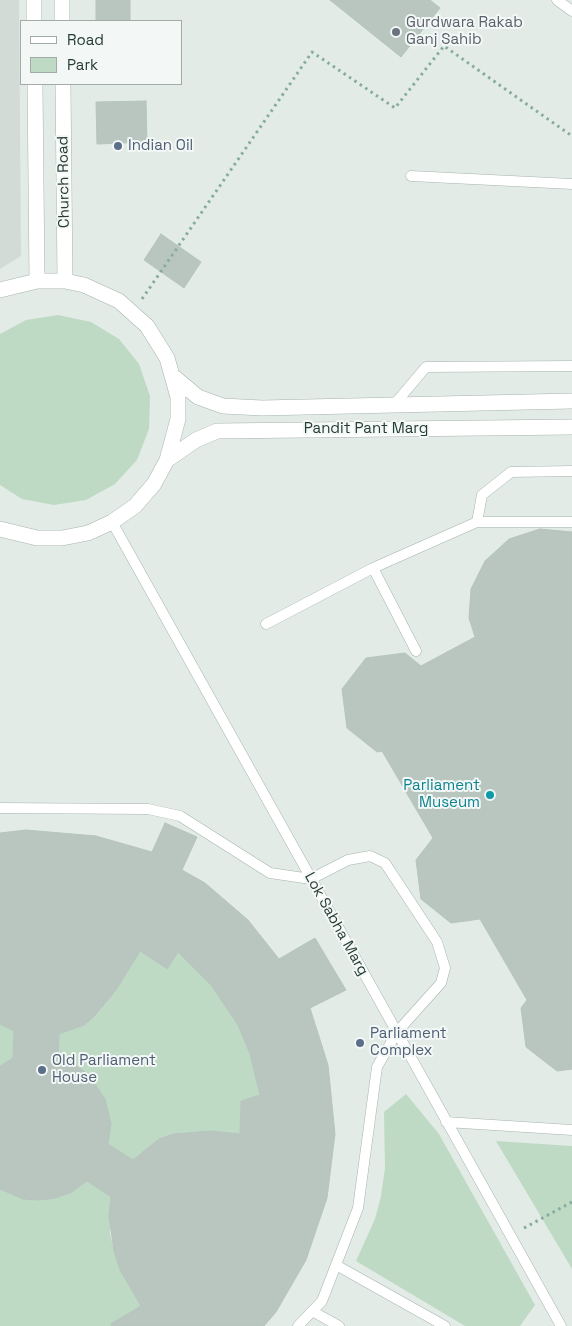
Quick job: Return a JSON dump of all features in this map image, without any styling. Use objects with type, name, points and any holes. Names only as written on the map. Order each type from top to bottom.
[{"type":"street","points":[[34,0],[34,20]]},
{"type":"street","points":[[62,0],[62,20]]},
{"type":"street","name":"Church Road","points":[[35,85],[37,281]]},
{"type":"street","name":"Church Road","points":[[63,85],[65,281]]},
{"type":"street","points":[[0,290],[37,281],[65,281],[102,291],[134,312],[158,341],[174,376],[178,397],[178,418],[168,460],[154,484],[135,506],[112,522],[88,533],[62,538],[37,538],[0,530]]},
{"type":"street","name":"Pandit Pant Marg","points":[[174,376],[198,397],[223,406],[262,408],[572,401]]},
{"type":"street","name":"Pandit Pant Marg","points":[[168,460],[196,440],[217,431],[572,427]]},
{"type":"lane","points":[[557,0],[572,11]]},
{"type":"lane","points":[[411,176],[572,184]]},
{"type":"lane","points":[[393,406],[426,367],[572,366]]},
{"type":"lane","points":[[477,522],[482,495],[511,472],[572,471]]},
{"type":"lane","name":"Lok Sabha Marg","points":[[112,522],[561,1326]]},
{"type":"lane","points":[[266,624],[373,568],[477,522],[572,522]]},
{"type":"lane","points":[[373,568],[416,651]]},
{"type":"lane","points":[[0,808],[148,809],[180,816],[270,873],[311,879],[348,860],[370,856],[385,862],[438,942],[444,968],[442,983],[397,1032],[377,1067],[358,1208],[322,1301],[298,1326]]},
{"type":"lane","points":[[446,1122],[572,1130]]},
{"type":"lane","points":[[336,1264],[444,1326]]},
{"type":"lane","points":[[312,1311],[339,1326]]},
{"type":"path","points":[[134,312],[312,52],[395,108],[444,46],[572,136]]},
{"type":"path","points":[[510,1235],[572,1202]]},
{"type":"shaded area","points":[[0,0],[19,0],[21,256],[0,269]]},
{"type":"green space","points":[[58,315],[91,322],[119,339],[139,364],[150,396],[149,429],[137,460],[115,484],[86,500],[54,505],[22,499],[0,485],[0,334],[26,320]]},
{"type":"green space","points":[[140,951],[166,969],[178,952],[211,985],[238,1025],[250,1054],[260,1095],[241,1101],[240,1134],[210,1131],[174,1134],[159,1139],[133,1160],[108,1144],[111,1124],[105,1099],[89,1075],[77,1066],[58,1057],[59,1034],[84,1025],[96,1016],[116,990]]},
{"type":"green space","points":[[0,1024],[14,1031],[13,1058],[0,1066]]},
{"type":"green space","points":[[406,1094],[439,1134],[535,1305],[520,1326],[465,1326],[356,1261],[375,1219],[381,1196],[385,1168],[384,1112]]},
{"type":"green space","points":[[496,1141],[572,1146],[572,1269]]},
{"type":"green space","points":[[87,1181],[111,1197],[110,1233],[114,1251],[120,1270],[141,1306],[112,1326],[0,1326],[0,1189],[23,1199],[39,1200],[56,1198],[72,1192]]},
{"type":"building","points":[[96,0],[130,0],[130,20],[96,20]]},
{"type":"building","name":"Gurdwara Rakab Ganj Sahib","points":[[330,0],[430,0],[440,8],[401,57]]},
{"type":"building","points":[[146,101],[147,142],[97,144],[96,102]]},
{"type":"building","points":[[161,234],[201,262],[184,288],[144,260]]},
{"type":"building","name":"Parliament Museum","points":[[540,529],[572,532],[572,1069],[557,1071],[526,1047],[521,1008],[527,1000],[480,919],[451,923],[421,899],[416,860],[433,838],[382,751],[377,752],[347,728],[342,689],[366,658],[405,653],[421,666],[475,637],[469,618],[471,589],[485,561],[509,539]]},
{"type":"building","name":"Old Parliament House","points":[[165,823],[197,837],[182,870],[205,883],[248,920],[279,959],[315,938],[346,990],[310,1008],[328,1065],[335,1134],[327,1198],[306,1260],[276,1312],[264,1326],[112,1326],[111,1324],[141,1306],[120,1270],[114,1251],[109,1216],[111,1197],[87,1181],[72,1192],[56,1198],[39,1200],[23,1199],[0,1189],[0,1066],[13,1058],[14,1031],[0,1024],[0,833],[26,830],[96,836],[152,852]],"holes":[[[140,951],[167,969],[178,952],[211,985],[238,1025],[250,1054],[260,1095],[241,1101],[240,1134],[210,1131],[174,1134],[159,1139],[133,1160],[108,1144],[111,1124],[105,1099],[89,1075],[77,1066],[58,1057],[59,1034],[84,1025],[95,1016],[116,990]]]},
{"type":"place","name":"Gurdwara Rakab Ganj Sahib","points":[[396,32]]},
{"type":"place","name":"Indian Oil","points":[[118,146]]},
{"type":"place","name":"Parliament Museum","points":[[490,795]]},
{"type":"place","name":"Parliament Complex","points":[[360,1043]]},
{"type":"place","name":"Old Parliament House","points":[[42,1070]]}]
